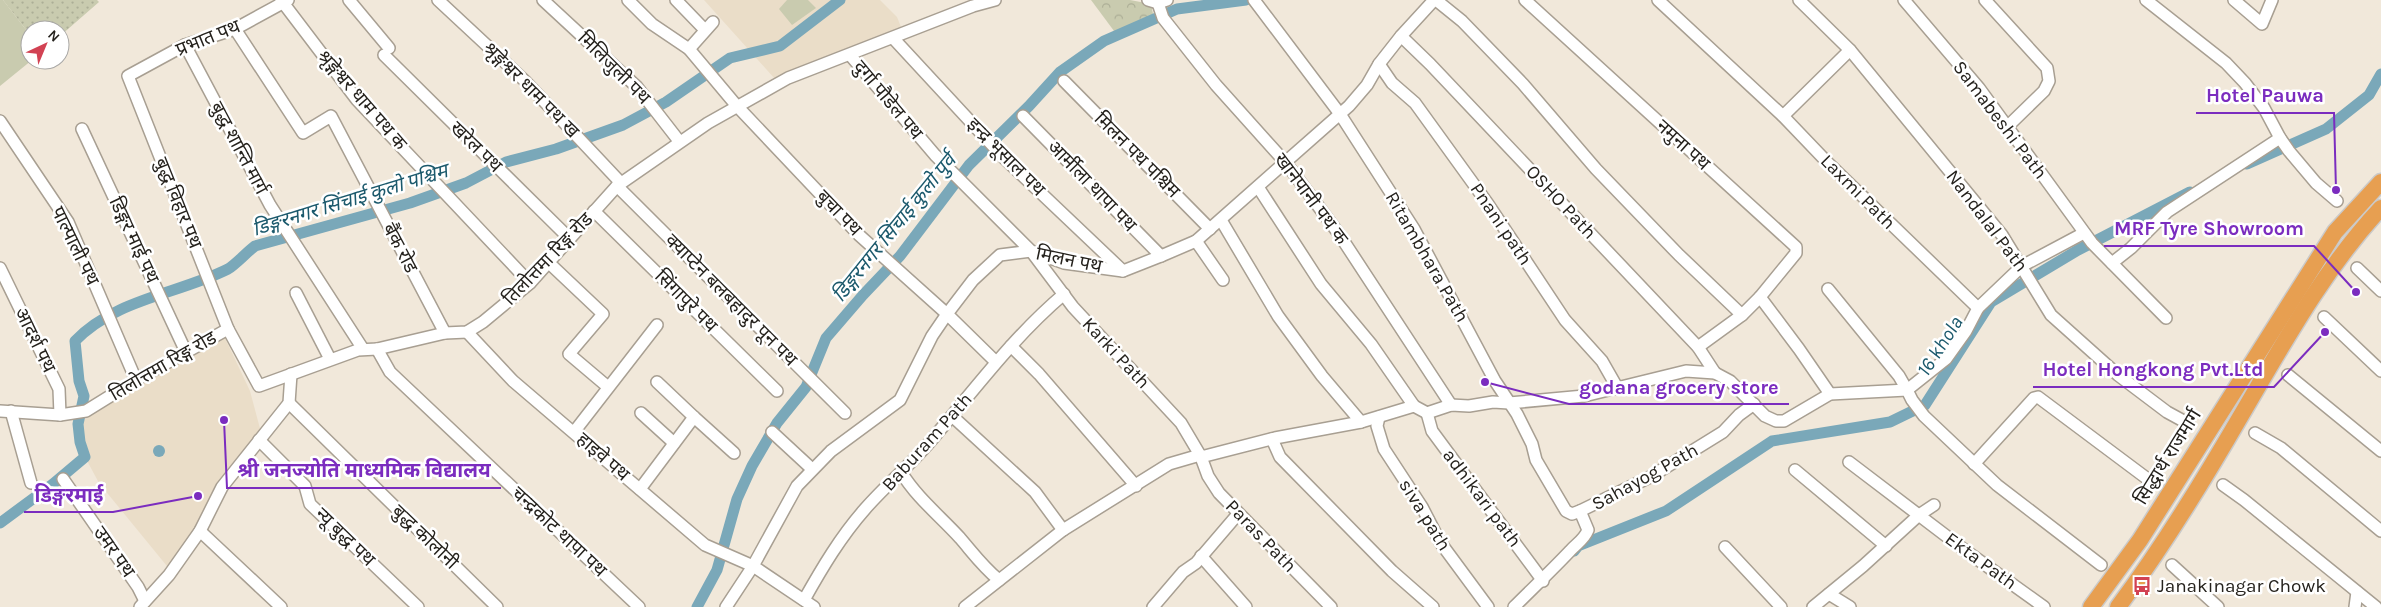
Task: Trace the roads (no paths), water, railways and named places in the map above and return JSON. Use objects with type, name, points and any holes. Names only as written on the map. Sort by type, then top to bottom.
[{"type":"highway","name":"सिद्धार्थ राजमार्ग","points":[[2091,607],[2140,540],[2334,232],[2381,182]]},
{"type":"highway","points":[[2118,607],[2162,544],[2304,310],[2338,259],[2381,208]]},
{"type":"street","name":"खरेल पथ","points":[[349,0],[387,51],[496,167],[569,238]]},
{"type":"street","name":"श्रृङ्गेश्वर धाम पथ ख","points":[[438,0],[525,81],[581,140],[619,185]]},
{"type":"street","name":"मिलिजुली पथ","points":[[543,0],[638,87],[680,141]]},
{"type":"street","name":"बुचा पथ","points":[[628,0],[652,24],[692,52],[736,106],[859,235],[947,314],[996,362]]},
{"type":"street","points":[[676,0],[709,26],[692,52]]},
{"type":"street","name":"तिलोत्तमा रिङ्ग रोड","points":[[5,411],[60,415],[82,412],[228,329],[259,386],[330,359],[363,349],[377,349],[445,333],[466,332],[483,322],[530,283],[594,210],[619,185],[680,141],[736,106],[788,78],[893,38],[970,3],[995,0]]},
{"type":"street","name":"Ritambhara Path","points":[[1254,0],[1340,114],[1414,229],[1532,444],[1536,460],[1566,510],[1572,514],[1580,512]]},
{"type":"street","points":[[1435,0],[1462,21],[1523,84],[1603,177],[1679,255],[1742,315]]},
{"type":"street","name":"मिलन पथ","points":[[726,607],[753,566],[796,486],[831,452],[900,400],[932,336],[947,314],[973,280],[1000,255],[1031,251],[1064,263],[1123,271],[1196,241],[1340,114],[1367,85],[1379,64],[1401,36],[1435,0]]},
{"type":"street","name":"नमुना पथ","points":[[1524,0],[1796,247],[1796,253],[1760,297]]},
{"type":"street","name":"Laxmi Path","points":[[1658,0],[1783,116],[1827,162],[1978,308]]},
{"type":"street","name":"Nandalal Path","points":[[1798,0],[1850,50],[2002,235],[2052,315],[2118,375],[2167,412],[2189,424]]},
{"type":"street","name":"Samabeshi Path","points":[[1904,0],[1979,88],[2092,243],[2166,318]]},
{"type":"street","points":[[1985,0],[2047,68],[2049,81],[2044,91],[2008,127]]},
{"type":"street","points":[[2146,0],[2226,63],[2245,83],[2264,108],[2280,138],[2316,184],[2337,201]]},
{"type":"street","points":[[2234,0],[2262,24],[2272,0]]},
{"type":"street","name":"प्रभात पथ","points":[[128,76],[184,45],[235,29],[284,1]]},
{"type":"street","name":"श्रृङ्गेश्वर धाम पथ क","points":[[284,1],[358,100],[530,283]]},
{"type":"street","name":"खानेपानी पथ क","points":[[1157,1],[1163,18],[1216,85],[1286,163],[1339,234],[1451,405]]},
{"type":"street","name":"बैंक रोड","points":[[235,29],[303,133],[331,116],[445,333]]},
{"type":"street","name":"OSHO Path","points":[[1401,36],[1430,64],[1698,347],[1715,373]]},
{"type":"street","name":"इन्द्र भूसाल पथ","points":[[893,38],[990,143],[1123,271]]},
{"type":"street","name":"बुद्ध शान्ति मार्ग","points":[[184,45],[270,206],[363,349]]},
{"type":"street","points":[[1783,116],[1850,50]]},
{"type":"street","name":"दुर्गा पौडेल पथ","points":[[850,55],[942,162],[1031,251]]},
{"type":"street","name":"Pnani path","points":[[1379,64],[1392,83],[1415,103],[1488,204],[1566,320],[1602,361],[1618,389]]},
{"type":"street","name":"बुद्ध विहार पथ","points":[[128,76],[228,329]]},
{"type":"street","name":"मिलन पथ पश्चिम","points":[[1064,81],[1210,229]]},
{"type":"street","name":"आर्मीला थापा पथ","points":[[1023,116],[1161,256]]},
{"type":"street","name":"पाल्पाली पथ","points":[[0,121],[68,222],[136,380]]},
{"type":"street","name":"डिङ्गर माई पथ","points":[[82,128],[186,352]]},
{"type":"street","points":[[2112,263],[2131,248],[2166,212],[2280,138]]},
{"type":"street","name":"क्याप्टेन बलबहादुर पून पथ","points":[[619,185],[845,413]]},
{"type":"street","points":[[1258,187],[1321,284],[1371,344],[1414,406],[1427,412],[1451,405],[1468,406],[1493,402],[1509,403],[1584,396],[1686,372],[1715,373],[1730,381],[1765,416],[1776,421],[1784,421],[1830,394],[1909,395],[1946,359],[1966,331],[1978,308],[2022,266],[2084,233]]},
{"type":"street","name":"सिंगापुरे पथ","points":[[594,210],[777,391]]},
{"type":"street","points":[[1221,220],[1278,316],[1322,376],[1360,422]]},
{"type":"street","points":[[1196,241],[1222,280]]},
{"type":"street","name":"Karki Path","points":[[1031,251],[1064,294],[1181,423],[1201,456]]},
{"type":"street","points":[[548,262],[603,314],[569,354],[608,387]]},
{"type":"street","name":"आदर्श पथ","points":[[0,268],[59,388],[60,415]]},
{"type":"street","points":[[2357,268],[2381,291]]},
{"type":"street","points":[[1828,290],[1899,376],[1909,395],[1924,416],[1997,486],[2101,565]]},
{"type":"street","points":[[296,293],[330,359]]},
{"type":"street","name":"Baburam Path","points":[[809,604],[849,528],[952,416],[996,362],[1038,316],[1064,294]]},
{"type":"street","points":[[1698,347],[1742,315],[1760,297],[1800,348],[1830,394]]},
{"type":"street","points":[[2324,317],[2381,371]]},
{"type":"street","points":[[574,432],[657,325]]},
{"type":"street","name":"हाइवे पथ","points":[[466,332],[513,381],[705,545],[753,566],[809,604]]},
{"type":"street","points":[[1011,346],[1039,374],[1136,486]]},
{"type":"street","name":"चन्द्रकोट थापा पथ","points":[[377,349],[390,372],[638,607]]},
{"type":"street","points":[[143,604],[169,574],[200,531],[222,487],[289,404],[291,374]]},
{"type":"street","points":[[2288,375],[2381,451]]},
{"type":"street","points":[[657,382],[734,453]]},
{"type":"street","points":[[1974,464],[2034,398],[2038,398],[2153,483]]},
{"type":"street","name":"बुद्ध कोलोनी","points":[[289,404],[497,607]]},
{"type":"street","name":"Sahayog Path","points":[[1514,607],[1543,581],[1576,545],[1584,539],[1588,530],[1580,512],[1650,477],[1723,432],[1739,415],[1754,404]]},
{"type":"street","points":[[965,607],[1063,530],[1169,464],[1272,439],[1360,422],[1414,406]]},
{"type":"street","points":[[5,411],[31,484]]},
{"type":"street","name":"adhikari path","points":[[1427,412],[1432,431],[1543,581]]},
{"type":"street","points":[[641,413],[674,443]]},
{"type":"street","points":[[952,416],[1035,492],[1063,530]]},
{"type":"street","points":[[640,489],[694,417]]},
{"type":"street","name":"siva path","points":[[1379,417],[1376,426],[1384,449],[1422,507],[1440,542],[1488,607]]},
{"type":"street","points":[[772,432],[812,469]]},
{"type":"street","points":[[2255,433],[2281,448],[2381,531]]},
{"type":"street","points":[[1272,439],[1280,457],[1392,572],[1432,607]]},
{"type":"street","name":"न्यू बुद्ध पथ","points":[[259,440],[305,486],[310,504],[418,607]]},
{"type":"street","name":"Paras Path","points":[[1201,456],[1208,476],[1219,493],[1331,607]]},
{"type":"street","name":"Ekta Path","points":[[1849,462],[1966,551],[2044,607]]},
{"type":"street","points":[[1795,470],[1886,546]]},
{"type":"street","points":[[901,472],[911,489],[960,538],[980,564],[999,580]]},
{"type":"street","name":"उमर पथ","points":[[63,479],[138,587],[143,604]]},
{"type":"street","points":[[2223,485],[2376,607]]},
{"type":"street","points":[[1813,607],[1886,546],[1919,515],[1934,505]]},
{"type":"street","points":[[1154,607],[1182,572],[1201,556],[1238,514]]},
{"type":"street","points":[[200,531],[281,607]]},
{"type":"street","points":[[1725,547],[1781,607]]},
{"type":"street","points":[[1201,556],[1246,607]]},
{"type":"street","points":[[2172,565],[2218,607]]},
{"type":"street","points":[[2355,607],[2357,592]]},
{"type":"street","points":[[1829,594],[1850,607]]},
{"type":"water","points":[[157,445],[161,445],[165,451],[161,457],[157,457],[153,453],[153,449]]},
{"type":"waterway","name":"डिङ्गरनगर सिंचाई कुलो पश्चिम","points":[[0,523],[53,484],[85,457],[80,442],[78,424],[84,396],[79,381],[75,341],[91,327],[128,306],[209,278],[228,269],[255,246],[410,203],[466,183],[506,162],[556,149],[623,125],[666,102],[730,58],[780,46],[840,0]]},
{"type":"waterway","name":"डिङ्गरनगर सिंचाई कुलो पुर्व","points":[[697,607],[717,570],[737,499],[752,466],[777,423],[806,387],[826,338],[900,256],[969,165],[1029,106],[1060,72],[1104,41],[1177,9],[1246,0]]},
{"type":"waterway","name":"16 khola","points":[[2247,164],[2326,129],[2369,95],[2381,74]]},
{"type":"waterway","name":"16 khola","points":[[1574,551],[1578,546],[1666,511],[1772,441],[1890,422],[1925,405],[1991,302],[2078,250],[2190,192]]},
{"type":"place","name":"Hotel Pauwa","points":[[2336,190]]},
{"type":"place","name":"MRF Tyre Showroom","points":[[2356,292]]},
{"type":"place","name":"Hotel Hongkong Pvt.Ltd","points":[[2325,332]]},
{"type":"place","name":"godana grocery store","points":[[1485,382]]},
{"type":"place","name":"श्री जनज्योति माध्यमिक विद्यालय","points":[[224,420]]},
{"type":"place","name":"डिङ्गरमाई","points":[[198,496]]},
{"type":"place","name":"Janakinagar Chowk","points":[[2142,586]]}]
